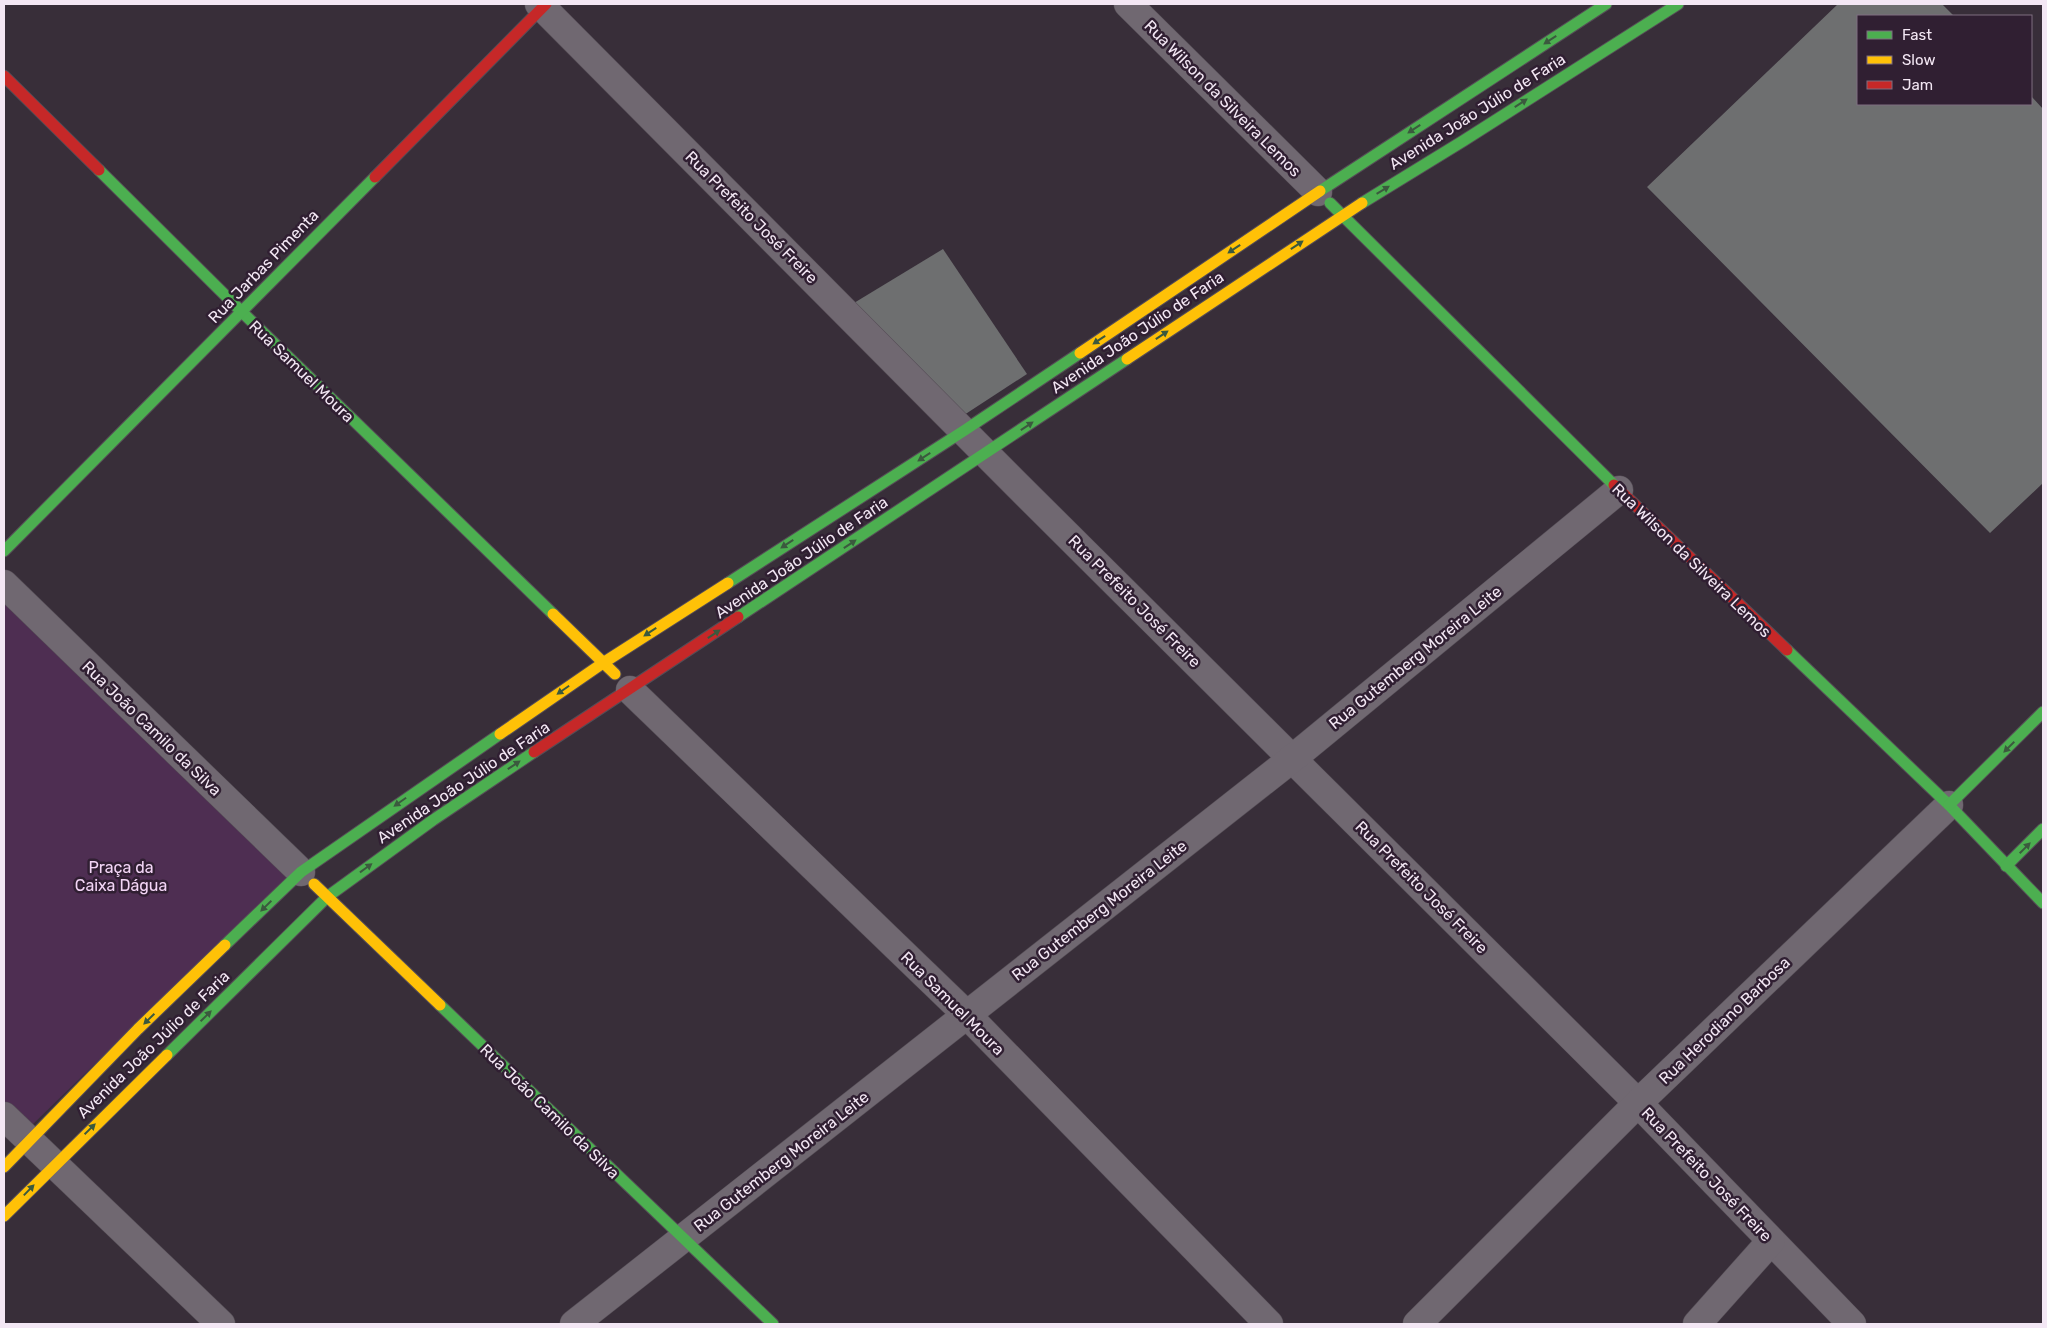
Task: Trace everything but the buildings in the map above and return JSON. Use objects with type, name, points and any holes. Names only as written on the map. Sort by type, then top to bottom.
[{"type":"main road","points":[[1581,4],[1594,17]]},
{"type":"main road","name":"Avenida João Júlio de Faria","points":[[4,1167],[138,1029],[301,872],[418,796],[603,663],[965,430],[1318,192],[1594,17],[1606,4]]},
{"type":"main road","name":"Avenida João Júlio de Faria","points":[[4,1216],[55,1163],[327,897],[431,816],[630,690],[1342,215],[1463,141],[1615,37],[1678,4]]},
{"type":"main road","name":"Rua Jarbas Pimenta","points":[[4,551],[543,5]]},
{"type":"main road","name":"Rua Samuel Moura","points":[[4,76],[242,312],[630,690]]},
{"type":"main road","name":"Rua Wilson da Silveira Lemos","points":[[1318,192],[1619,490],[1949,805],[2006,866],[2043,902]]},
{"type":"main road","points":[[1949,805],[2043,712]]},
{"type":"main road","points":[[2006,866],[2043,829]]},
{"type":"main road","name":"Rua João Camilo da Silva","points":[[301,872],[773,1324]]},
{"type":"street","name":"Rua Wilson da Silveira Lemos","points":[[1128,4],[1318,192]]},
{"type":"street","name":"Rua Prefeito José Freire","points":[[543,5],[987,453],[1638,1104],[1852,1324]]},
{"type":"street","name":"Rua Gutemberg Moreira Leite","points":[[574,1324],[1293,758],[1619,490]]},
{"type":"street","name":"Rua João Camilo da Silva","points":[[4,584],[301,872]]},
{"type":"street","name":"Rua Samuel Moura","points":[[630,690],[966,1015],[1269,1324]]},
{"type":"street","name":"Rua Herodiano Barbosa","points":[[1417,1324],[1638,1104],[1949,805]]},
{"type":"street","points":[[4,1116],[221,1324]]},
{"type":"street","points":[[1697,1324],[1771,1241]]},
{"type":"green space","name":"Praça da Caixa Dágua","points":[[4,600],[288,876],[30,1127],[4,1101]]},
{"type":"traffic: fast","points":[[1320,191],[1606,4]]},
{"type":"traffic: fast","points":[[1362,203],[1678,4]]},
{"type":"traffic: fast","points":[[99,170],[242,312],[553,614]]},
{"type":"traffic: fast","points":[[4,551],[375,177]]},
{"type":"traffic: fast","points":[[1330,203],[1614,485]]},
{"type":"traffic: fast","points":[[728,583],[965,430],[1080,353]]},
{"type":"traffic: fast","points":[[738,617],[1127,359]]},
{"type":"traffic: fast","points":[[1787,650],[1949,805],[2043,903]]},
{"type":"traffic: fast","points":[[1949,805],[2043,712]]},
{"type":"traffic: fast","points":[[225,945],[301,872],[500,734]]},
{"type":"traffic: fast","points":[[167,1055],[327,897],[433,820],[534,752]]},
{"type":"traffic: fast","points":[[2006,866],[2043,829]]},
{"type":"traffic: fast","points":[[440,1005],[773,1324]]},
{"type":"traffic: slow","points":[[1080,353],[1320,191]]},
{"type":"traffic: slow","points":[[1127,359],[1362,203]]},
{"type":"traffic: slow","points":[[500,734],[603,663],[728,583]]},
{"type":"traffic: slow","points":[[553,614],[615,674]]},
{"type":"traffic: slow","points":[[314,884],[440,1005]]},
{"type":"traffic: slow","points":[[4,1167],[138,1029],[225,945]]},
{"type":"traffic: slow","points":[[4,1216],[167,1055]]},
{"type":"traffic: jam","points":[[375,177],[546,4]]},
{"type":"traffic: jam","points":[[4,76],[99,170]]},
{"type":"traffic: jam","points":[[1614,485],[1787,650]]},
{"type":"traffic: jam","points":[[534,752],[738,617]]}]
